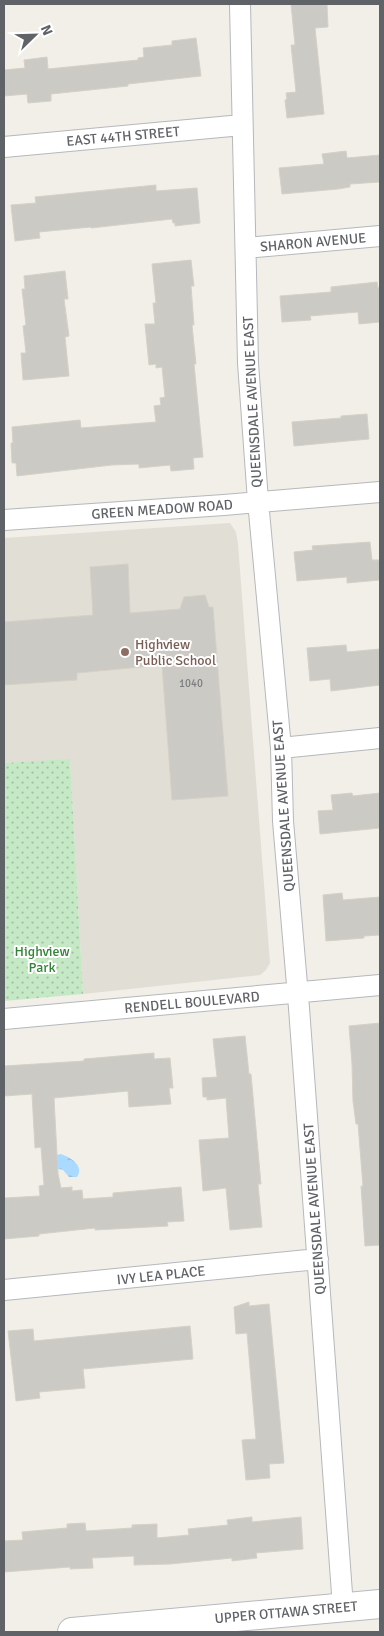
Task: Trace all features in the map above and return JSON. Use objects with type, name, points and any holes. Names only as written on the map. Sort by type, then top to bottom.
[{"type":"main road","name":"UPPER OTTAWA STREET","points":[[72,1632],[380,1604]]},
{"type":"street","name":"QUEENSDALE AVENUE EAST","points":[[240,4],[248,363],[258,501],[281,748],[283,821],[298,993],[343,1607]]},
{"type":"street","name":"EAST 44TH STREET","points":[[4,147],[242,125]]},
{"type":"street","name":"SHARON AVENUE","points":[[246,248],[380,236]]},
{"type":"street","name":"GREEN MEADOW ROAD","points":[[4,520],[380,492]]},
{"type":"street","points":[[281,748],[380,738]]},
{"type":"street","name":"RENDELL BOULEVARD","points":[[4,1019],[380,985]]},
{"type":"street","name":"IVY LEA PLACE","points":[[4,1290],[318,1259]]},
{"type":"shaded area","name":"Highview Public School","points":[[230,523],[236,532],[238,544],[270,963],[260,975],[83,994],[70,760],[4,763],[4,538]]},
{"type":"green space","name":"Highview Park","points":[[70,759],[83,994],[4,1001],[4,763]]},
{"type":"water","points":[[61,1154],[68,1157],[78,1166],[79,1173],[77,1177],[69,1177],[63,1170],[55,1168],[57,1155]]},
{"type":"building","points":[[291,4],[327,4],[328,27],[315,28],[324,114],[287,118],[286,93],[296,92],[291,45],[295,45]]},
{"type":"building","points":[[196,38],[201,76],[51,94],[51,101],[28,103],[27,94],[4,96],[4,70],[25,68],[24,60],[47,57],[48,69],[138,60],[138,58],[144,57],[143,48],[172,45],[172,41]]},
{"type":"building","points":[[346,151],[347,158],[380,155],[380,182],[350,184],[350,187],[338,189],[282,194],[279,168],[324,164],[322,154]]},
{"type":"building","points":[[156,185],[156,191],[197,188],[200,223],[175,226],[172,219],[39,232],[40,238],[15,241],[11,205],[36,203],[35,197]]},
{"type":"building","points":[[191,260],[194,286],[191,286],[196,364],[194,364],[203,457],[193,458],[194,469],[171,471],[170,465],[139,468],[139,464],[112,465],[17,476],[16,463],[12,463],[12,427],[80,420],[81,428],[156,422],[154,406],[161,405],[160,398],[165,397],[162,367],[156,368],[156,364],[149,365],[145,324],[155,324],[153,303],[156,303],[152,264]]},
{"type":"building","points":[[65,271],[68,299],[64,299],[69,336],[65,337],[69,376],[23,380],[21,353],[26,353],[23,326],[26,325],[22,289],[25,289],[24,276]]},
{"type":"building","points":[[377,282],[378,288],[380,287],[380,322],[359,324],[358,312],[310,316],[311,320],[282,322],[280,296],[331,292],[331,287]]},
{"type":"building","points":[[367,414],[369,439],[294,446],[292,422]]},
{"type":"building","points":[[370,542],[372,560],[380,560],[380,580],[347,583],[347,577],[297,581],[294,552],[313,550],[312,546]]},
{"type":"building","points":[[128,564],[130,613],[180,609],[184,597],[205,595],[209,607],[213,607],[228,796],[172,800],[162,665],[77,673],[77,680],[4,685],[4,622],[93,615],[90,567]]},
{"type":"building","points":[[346,645],[347,652],[380,649],[380,685],[331,691],[330,679],[310,681],[307,648]]},
{"type":"building","points":[[352,793],[353,796],[380,793],[380,828],[320,834],[318,811],[333,810],[331,795]]},
{"type":"building","points":[[342,893],[343,900],[380,897],[380,935],[326,941],[323,895]]},
{"type":"building","points":[[380,1023],[380,1245],[365,1246],[361,1186],[363,1186],[358,1124],[356,1124],[353,1101],[349,1026]]},
{"type":"building","points":[[245,1036],[249,1074],[251,1074],[261,1184],[258,1184],[262,1227],[230,1230],[226,1188],[203,1191],[199,1140],[229,1138],[226,1098],[207,1100],[207,1097],[203,1097],[202,1078],[217,1077],[213,1039]]},
{"type":"building","points":[[154,1053],[154,1059],[170,1058],[173,1088],[169,1088],[171,1104],[129,1107],[128,1091],[54,1098],[58,1174],[61,1188],[72,1187],[72,1191],[82,1190],[83,1199],[113,1197],[113,1193],[181,1187],[184,1221],[167,1222],[168,1226],[95,1230],[95,1228],[4,1239],[4,1198],[40,1196],[39,1186],[44,1185],[41,1147],[35,1148],[32,1094],[4,1096],[4,1066],[84,1061],[84,1059]]},
{"type":"building","points":[[249,1302],[249,1306],[269,1304],[284,1463],[269,1464],[270,1478],[246,1480],[242,1440],[256,1439],[247,1333],[236,1334],[234,1307]]},
{"type":"building","points":[[190,1326],[193,1359],[83,1369],[85,1388],[39,1392],[40,1398],[16,1401],[8,1331],[33,1329],[34,1341]]},
{"type":"building","points":[[252,1517],[252,1522],[301,1517],[303,1549],[256,1553],[257,1558],[232,1561],[232,1558],[170,1564],[134,1565],[134,1556],[92,1558],[93,1568],[70,1569],[70,1567],[4,1572],[4,1541],[23,1540],[22,1532],[67,1528],[67,1524],[85,1523],[86,1531],[132,1528],[132,1525],[157,1524],[157,1538],[189,1535],[188,1529],[228,1525],[227,1520]]},
{"type":"place","name":"Highview Public School","points":[[125,652]]}]
